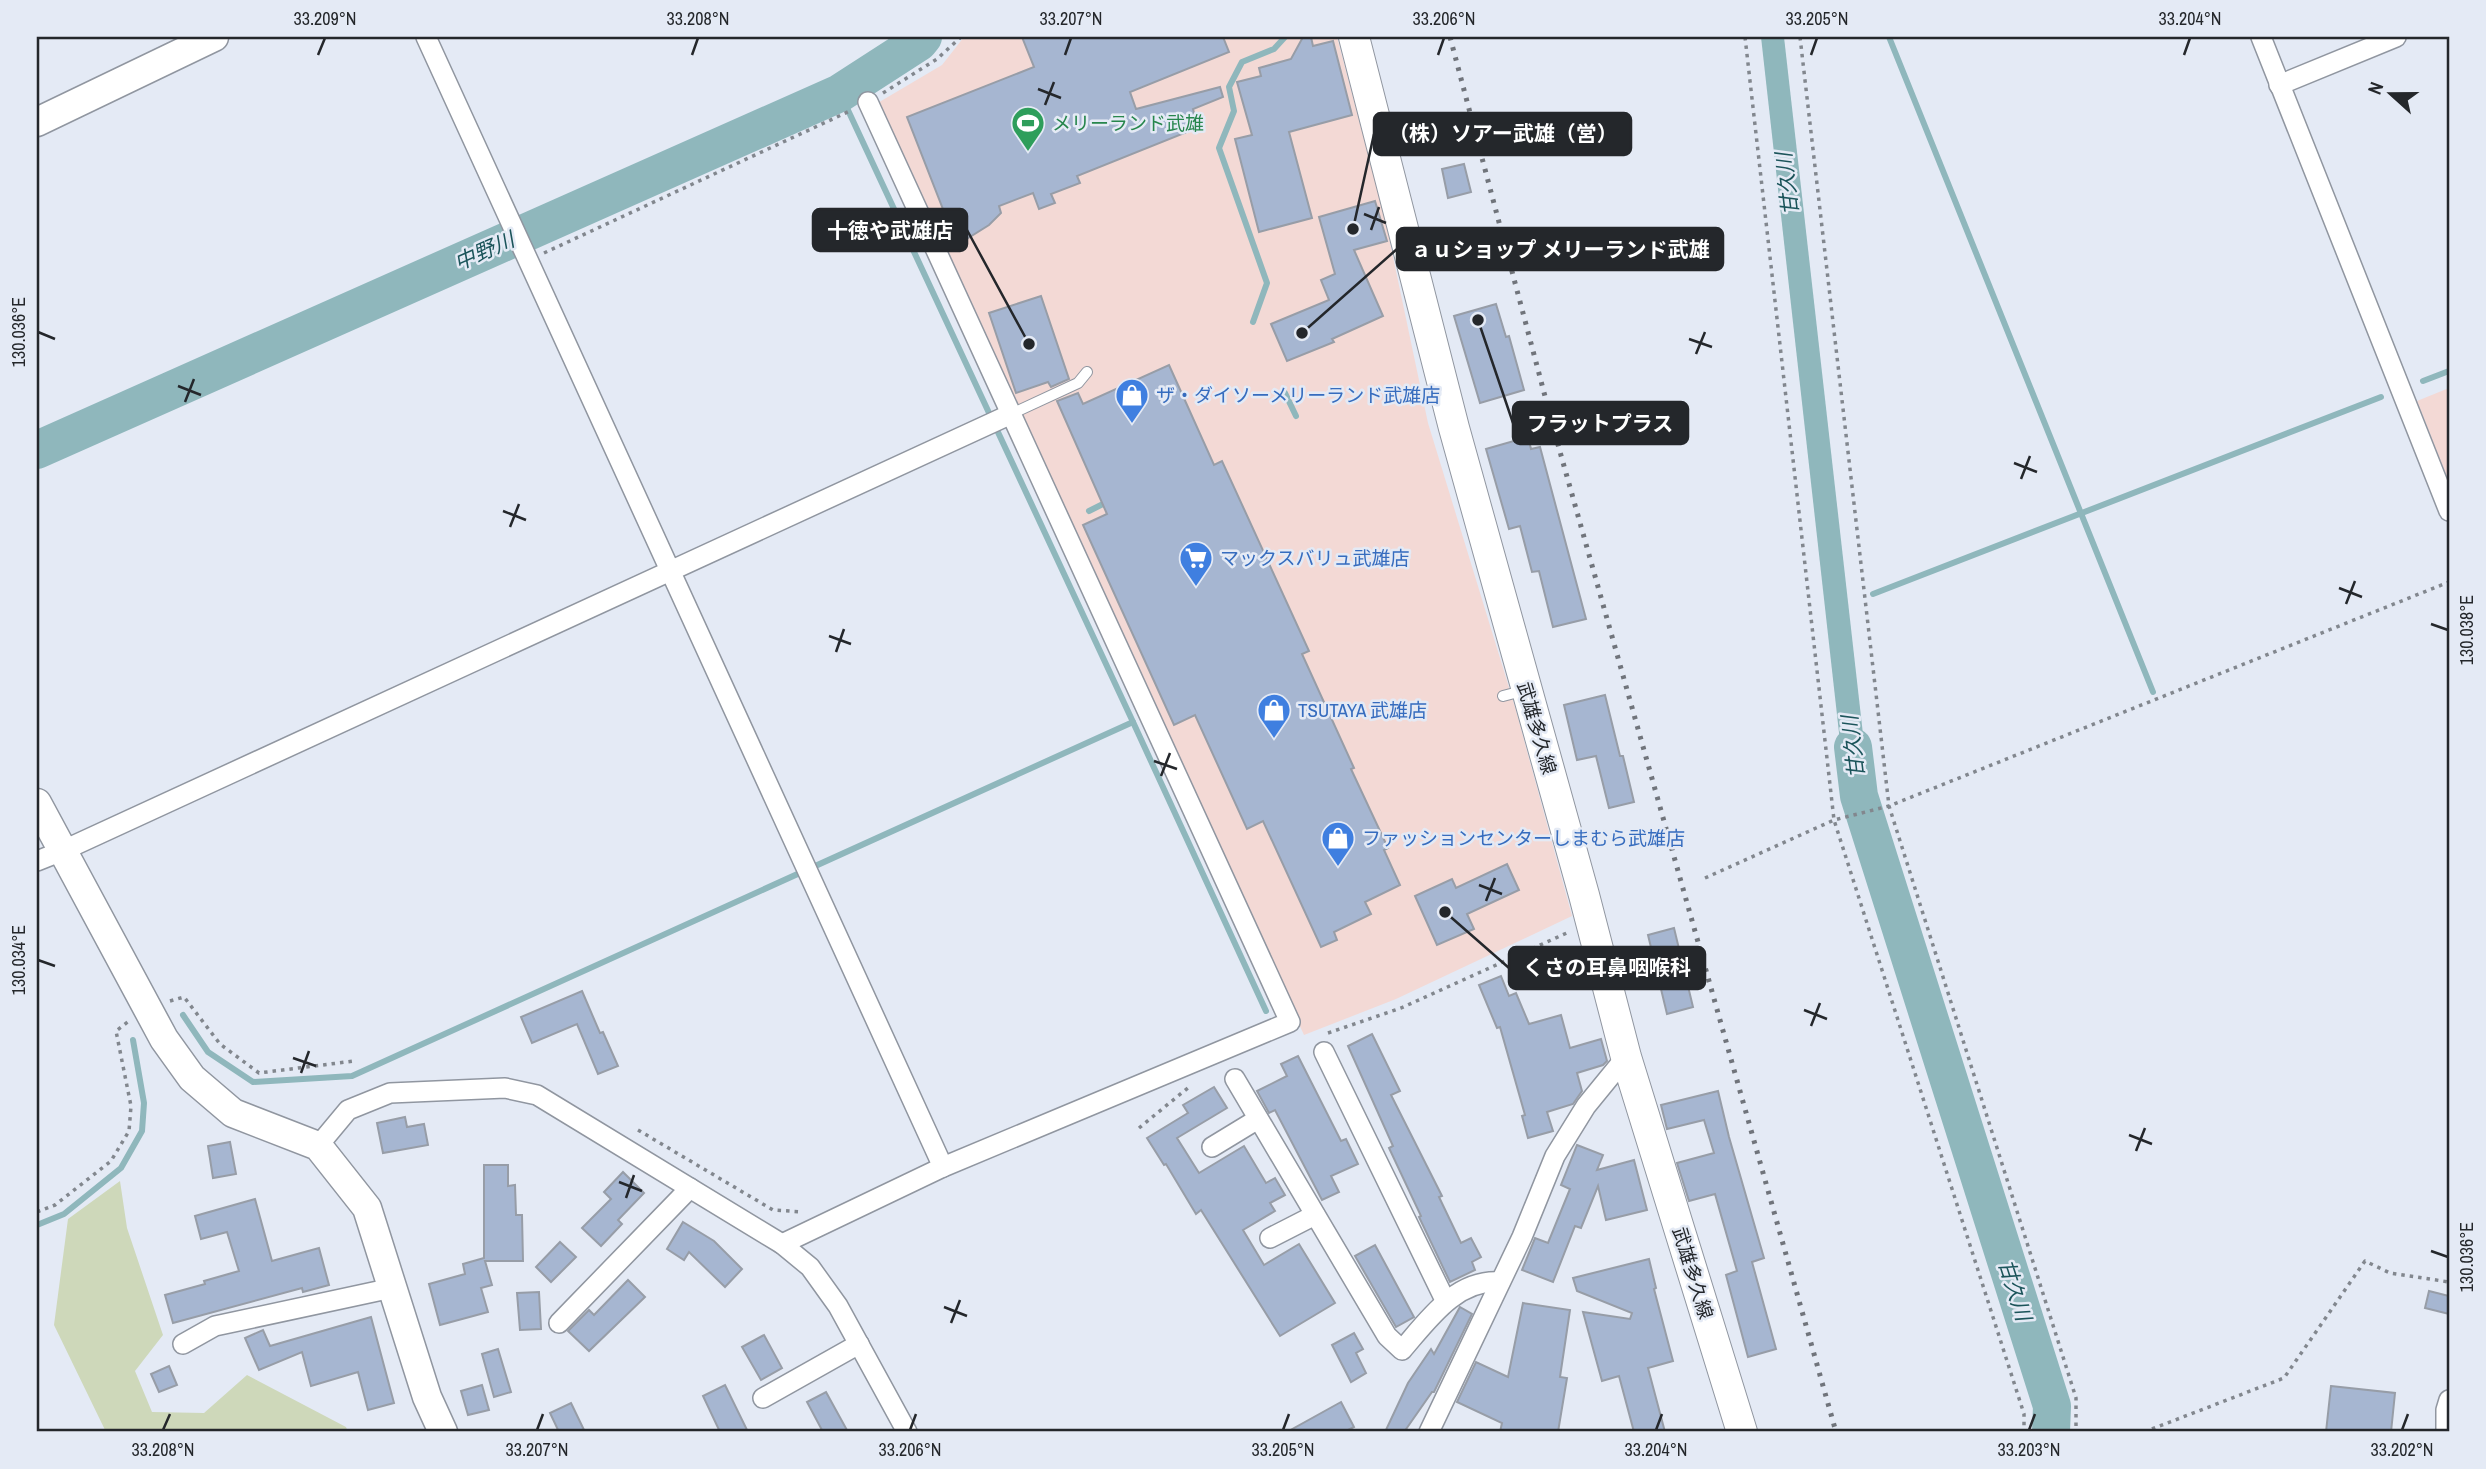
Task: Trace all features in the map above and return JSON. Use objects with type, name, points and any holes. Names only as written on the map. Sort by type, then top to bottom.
[{"type":"main road","name":"武雄多久線","points":[[1354,37],[1454,428],[1514,693],[1591,922],[1626,1057],[1740,1426]]},
{"type":"street","points":[[37,122],[214,37]]},
{"type":"street","points":[[426,37],[943,1167]]},
{"type":"street","points":[[2261,37],[2449,511]]},
{"type":"street","points":[[2279,85],[2396,37]]},
{"type":"street","points":[[782,1244],[943,1167],[1290,1023],[1009,415],[868,102]]},
{"type":"street","points":[[50,856],[1009,415]]},
{"type":"street","points":[[37,803],[50,856],[164,1039],[192,1078],[233,1113],[318,1146],[367,1208],[427,1397],[443,1432]]},
{"type":"street","points":[[1325,1043],[1445,1300]]},
{"type":"street","points":[[1429,1432],[1522,1237],[1555,1156],[1586,1106],[1626,1057]]},
{"type":"street","points":[[1235,1079],[1387,1336],[1402,1350],[1445,1300],[1487,1281],[1500,1282]]},
{"type":"street","points":[[318,1146],[348,1110],[390,1093],[505,1088],[537,1095],[782,1244],[810,1267],[838,1306],[907,1432]]},
{"type":"street","points":[[1212,1147],[1258,1119]]},
{"type":"street","points":[[559,1323],[690,1188]]},
{"type":"street","points":[[1270,1238],[1315,1215]]},
{"type":"street","points":[[183,1344],[215,1326],[392,1288]]},
{"type":"street","points":[[763,1398],[859,1344]]},
{"type":"street","points":[[2446,1432],[2449,1400]]},
{"type":"lane","points":[[1009,415],[1078,383],[1087,372]]},
{"type":"path","points":[[868,102],[937,60],[961,37]]},
{"type":"path","points":[[1745,37],[1834,820],[2024,1414],[2024,1432]]},
{"type":"path","points":[[1800,37],[1889,806],[2076,1398],[2076,1432]]},
{"type":"path","points":[[528,260],[839,116]]},
{"type":"path","points":[[1705,878],[1834,820],[1889,806],[2449,582]]},
{"type":"path","points":[[1325,1043],[1591,922]]},
{"type":"path","points":[[1139,1128],[1193,1084]]},
{"type":"path","points":[[638,1130],[773,1210],[808,1212]]},
{"type":"path","points":[[2144,1432],[2284,1378],[2365,1261],[2390,1273],[2449,1282]]},
{"type":"shaded area","points":[[964,37],[1337,37],[1384,214],[1428,423],[1515,707],[1572,916],[1396,999],[1304,1035],[876,104],[942,65]]},
{"type":"shaded area","points":[[2449,388],[2449,482],[2417,401]]},
{"type":"shaded area","points":[[120,1181],[127,1228],[163,1335],[135,1371],[152,1412],[204,1413],[247,1375],[346,1427],[348,1432],[106,1432],[54,1325],[68,1219]]},
{"type":"water","points":[[1761,37],[1784,37],[1870,796],[1847,804]]},
{"type":"building","name":"メリーランド武雄","points":[[1022,37],[1223,37],[1229,52],[1130,92],[1136,109],[1220,87],[1223,97],[1193,109],[1195,117],[1188,119],[1192,130],[1077,176],[1080,183],[1051,194],[1055,203],[1039,209],[1033,193],[999,206],[1001,213],[989,225],[957,245],[907,117],[1034,67]]},
{"type":"building","points":[[1303,37],[1311,37],[1313,46],[1333,41],[1352,115],[1289,132],[1312,218],[1259,232],[1235,139],[1252,135],[1237,82],[1261,76],[1259,68],[1291,59]]},
{"type":"building","points":[[1464,164],[1471,192],[1448,198],[1442,169]]},
{"type":"building","points":[[1375,201],[1387,241],[1354,250],[1383,316],[1332,339],[1334,342],[1287,361],[1271,324],[1329,300],[1321,280],[1335,274],[1319,217]]},
{"type":"building","points":[[1041,296],[1069,379],[1051,387],[1048,382],[1016,393],[989,313]]},
{"type":"building","points":[[1496,304],[1506,337],[1509,336],[1524,390],[1480,403],[1454,316]]},
{"type":"building","points":[[1169,365],[1214,465],[1222,461],[1309,651],[1302,654],[1388,848],[1384,850],[1400,885],[1365,902],[1371,914],[1334,932],[1337,940],[1321,947],[1263,821],[1247,829],[1195,715],[1174,725],[1083,525],[1107,514],[1057,401],[1078,393],[1083,404]]},
{"type":"building","points":[[1528,437],[1531,449],[1540,447],[1586,619],[1553,627],[1539,571],[1532,572],[1520,526],[1509,529],[1486,449]]},
{"type":"building","points":[[1605,695],[1634,802],[1609,808],[1596,756],[1577,760],[1564,705]]},
{"type":"building","points":[[1507,864],[1519,890],[1467,914],[1474,929],[1437,945],[1415,896],[1452,879],[1456,888]]},
{"type":"building","points":[[1674,928],[1693,1007],[1667,1014],[1648,935]]},
{"type":"building","points":[[1501,976],[1509,996],[1516,993],[1529,1024],[1561,1015],[1570,1048],[1601,1039],[1607,1061],[1603,1065],[1577,1073],[1582,1091],[1573,1104],[1547,1112],[1553,1131],[1528,1138],[1522,1116],[1525,1115],[1500,1027],[1497,1028],[1479,985]]},
{"type":"building","points":[[582,991],[618,1066],[598,1074],[577,1024],[532,1043],[521,1017]]},
{"type":"building","points":[[1372,1034],[1400,1091],[1391,1095],[1442,1196],[1439,1197],[1461,1243],[1471,1238],[1481,1257],[1472,1262],[1475,1270],[1450,1282],[1389,1148],[1393,1146],[1348,1046]]},
{"type":"building","points":[[1298,1056],[1341,1141],[1346,1139],[1358,1164],[1331,1176],[1339,1192],[1322,1200],[1275,1110],[1269,1113],[1257,1091],[1287,1076],[1281,1064]]},
{"type":"building","points":[[1214,1087],[1227,1108],[1177,1138],[1199,1173],[1244,1146],[1266,1183],[1275,1178],[1285,1195],[1270,1203],[1275,1211],[1243,1230],[1264,1265],[1299,1244],[1335,1303],[1280,1336],[1201,1210],[1196,1214],[1147,1138],[1188,1113],[1183,1105]]},
{"type":"building","points":[[1718,1091],[1764,1258],[1752,1262],[1776,1349],[1748,1357],[1726,1275],[1737,1271],[1715,1194],[1689,1201],[1677,1163],[1714,1153],[1704,1120],[1667,1129],[1661,1105]]},
{"type":"building","points":[[405,1117],[407,1127],[424,1124],[428,1145],[383,1153],[377,1123]]},
{"type":"building","points":[[230,1142],[236,1174],[213,1178],[208,1146]]},
{"type":"building","points":[[1577,1145],[1603,1155],[1597,1170],[1634,1160],[1647,1210],[1606,1220],[1598,1186],[1581,1228],[1575,1226],[1553,1282],[1522,1270],[1535,1238],[1548,1243],[1570,1189],[1561,1185]]},
{"type":"building","points":[[484,1165],[508,1165],[508,1186],[515,1185],[516,1215],[522,1215],[523,1261],[485,1261],[492,1285],[481,1288],[488,1312],[440,1325],[429,1284],[465,1274],[463,1264],[484,1258]]},
{"type":"building","points":[[623,1172],[644,1193],[618,1220],[622,1224],[601,1246],[582,1228],[611,1199],[604,1192]]},
{"type":"building","points":[[255,1199],[272,1261],[319,1248],[329,1285],[303,1292],[302,1288],[173,1323],[165,1295],[239,1271],[227,1232],[201,1239],[195,1216]]},
{"type":"building","points":[[683,1222],[714,1241],[742,1269],[725,1287],[689,1252],[684,1260],[667,1249]]},
{"type":"building","points":[[560,1242],[576,1257],[551,1282],[536,1267]]},
{"type":"building","points":[[1375,1245],[1414,1317],[1396,1327],[1355,1256]]},
{"type":"building","points":[[1649,1259],[1673,1361],[1648,1368],[1665,1432],[1634,1432],[1619,1376],[1602,1381],[1583,1312],[1630,1319],[1632,1313],[1577,1291],[1573,1278]]},
{"type":"building","points":[[628,1280],[645,1297],[589,1351],[568,1331],[589,1310],[594,1315]]},
{"type":"building","points":[[2429,1291],[2449,1296],[2449,1314],[2425,1308]]},
{"type":"building","points":[[539,1292],[541,1329],[520,1330],[517,1293]]},
{"type":"building","points":[[1523,1303],[1570,1310],[1560,1377],[1567,1378],[1558,1432],[1500,1432],[1502,1423],[1457,1402],[1476,1362],[1508,1377]]},
{"type":"building","points":[[1460,1307],[1472,1314],[1434,1392],[1404,1432],[1385,1432],[1408,1383],[1431,1349],[1434,1354]]},
{"type":"building","points":[[371,1317],[394,1403],[368,1410],[358,1372],[311,1386],[302,1352],[259,1370],[245,1338],[263,1330],[270,1346]]},
{"type":"building","points":[[1354,1333],[1363,1349],[1356,1353],[1366,1373],[1351,1382],[1332,1345]]},
{"type":"building","points":[[764,1335],[782,1368],[761,1380],[742,1347]]},
{"type":"building","points":[[498,1349],[511,1392],[494,1397],[482,1354]]},
{"type":"building","points":[[169,1366],[177,1385],[159,1392],[151,1374]]},
{"type":"building","points":[[482,1385],[489,1410],[468,1415],[461,1391]]},
{"type":"building","points":[[725,1385],[748,1432],[720,1432],[703,1396]]},
{"type":"building","points":[[2331,1386],[2395,1393],[2391,1432],[2326,1432]]},
{"type":"building","points":[[826,1392],[848,1432],[823,1432],[807,1402]]},
{"type":"building","points":[[1341,1402],[1354,1427],[1344,1432],[1287,1432]]},
{"type":"building","points":[[571,1403],[585,1432],[559,1432],[550,1413]]},
{"type":"waterway","name":"中野川","points":[[37,450],[840,93],[923,37]]},
{"type":"waterway","points":[[1253,322],[1267,283],[1219,148],[1234,111],[1229,87],[1242,62],[1274,49],[1285,37]]},
{"type":"waterway","points":[[1889,37],[2153,692]]},
{"type":"waterway","points":[[183,1015],[208,1052],[253,1082],[352,1076],[1133,722],[840,93]]},
{"type":"waterway","points":[[2423,381],[2449,371]]},
{"type":"waterway","points":[[1285,393],[1296,416]]},
{"type":"waterway","points":[[1873,594],[2381,397]]},
{"type":"waterway","points":[[1089,511],[1109,501]]},
{"type":"waterway","points":[[1133,722],[1266,1011]]},
{"type":"waterway","name":"甘久川","points":[[1853,747],[1859,796],[2052,1406],[2051,1432]]},
{"type":"waterway","points":[[37,1225],[64,1214],[121,1168],[142,1131],[144,1103],[133,1040]]},
{"type":"railway","points":[[1450,37],[1555,434],[1836,1432]]},
{"type":"place","name":"メリーランド武雄","points":[[1028,153]]},
{"type":"place","name":"（株）ソアー武雄（営）","points":[[1353,229]]},
{"type":"place","name":"フラットプラス","points":[[1478,320]]},
{"type":"place","name":"ａｕショップ メリーランド武雄","points":[[1302,333]]},
{"type":"place","name":"十徳や武雄店","points":[[1029,344]]},
{"type":"place","name":"ザ・ダイソーメリーランド武雄店","points":[[1132,425]]},
{"type":"place","name":"マックスバリュ武雄店","points":[[1196,588]]},
{"type":"place","name":"TSUTAYA 武雄店","points":[[1274,740]]},
{"type":"place","name":"ファッションセンターしまむら武雄店","points":[[1338,868]]},
{"type":"place","name":"くさの耳鼻咽喉科","points":[[1445,912]]}]
